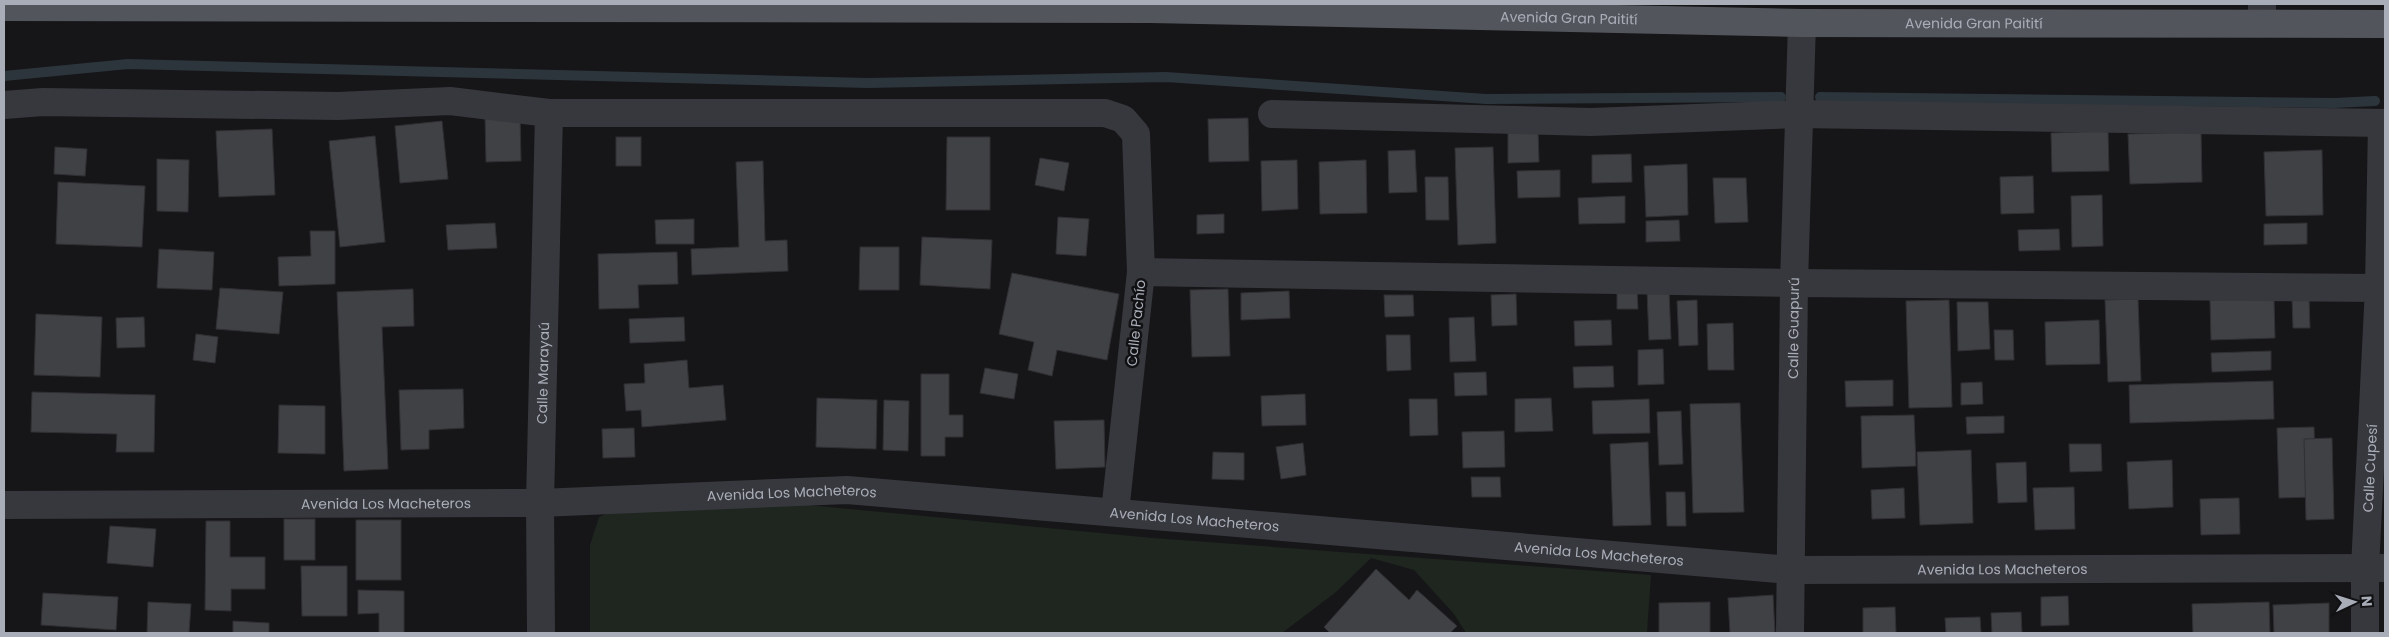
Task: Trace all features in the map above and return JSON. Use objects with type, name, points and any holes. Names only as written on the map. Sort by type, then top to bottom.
[{"type":"main road","name":"Avenida Gran Paitití","points":[[4,7],[1151,8],[1802,24],[2262,13],[2385,24]]},
{"type":"street","name":"Calle Guapurú","points":[[1790,633],[1794,283],[1802,24]]},
{"type":"street","points":[[4,104],[43,102],[338,106],[450,101],[549,113]]},
{"type":"street","name":"Calle Pachío","points":[[549,113],[1105,113],[1123,119],[1136,134],[1141,272],[1115,512]]},
{"type":"street","name":"Calle Marayaú","points":[[541,633],[540,503],[549,113]]},
{"type":"street","points":[[1272,114],[1591,122],[1798,114],[2384,123]]},
{"type":"street","name":"Calle Cupesí","points":[[2365,633],[2375,568],[2379,288],[2384,123]]},
{"type":"street","points":[[1141,272],[1794,283],[2379,288]]},
{"type":"street","name":"Avenida Los Macheteros","points":[[4,506],[540,503],[847,490],[1790,570],[2375,568]]},
{"type":"shaded area","points":[[626,505],[808,505],[1153,538],[1651,575],[1647,633],[1466,633],[1454,614],[1414,570],[1371,558],[1336,592],[1282,633],[590,633],[590,545],[599,517]]},
{"type":"building","points":[[520,115],[521,161],[486,162],[485,116]]},
{"type":"building","points":[[1248,118],[1249,161],[1209,162],[1208,119]]},
{"type":"building","points":[[442,121],[448,179],[400,183],[395,126]]},
{"type":"building","points":[[272,129],[275,195],[219,197],[216,131]]},
{"type":"building","points":[[1508,130],[1538,130],[1539,162],[1508,163]]},
{"type":"building","points":[[2108,131],[2109,171],[2052,172],[2051,133]]},
{"type":"building","points":[[2201,132],[2202,182],[2130,184],[2128,134]]},
{"type":"building","points":[[375,136],[385,242],[340,247],[329,141]]},
{"type":"building","points":[[616,137],[641,137],[641,166],[616,166]]},
{"type":"building","points":[[947,137],[990,137],[990,210],[946,210]]},
{"type":"building","points":[[55,147],[87,149],[85,176],[54,174]]},
{"type":"building","points":[[1493,147],[1496,243],[1458,245],[1455,148]]},
{"type":"building","points":[[1415,150],[1417,192],[1389,193],[1388,151]]},
{"type":"building","points":[[2322,150],[2323,215],[2266,216],[2264,152]]},
{"type":"building","points":[[1631,154],[1632,182],[1592,183],[1592,155]]},
{"type":"building","points":[[1040,158],[1069,163],[1064,191],[1035,185]]},
{"type":"building","points":[[157,159],[189,160],[188,212],[157,211]]},
{"type":"building","points":[[1297,160],[1298,209],[1262,211],[1261,161]]},
{"type":"building","points":[[1366,160],[1367,213],[1320,214],[1319,162]]},
{"type":"building","points":[[763,161],[765,241],[787,240],[788,271],[692,275],[691,249],[739,247],[736,162]]},
{"type":"building","points":[[1687,164],[1688,215],[1646,217],[1644,166]]},
{"type":"building","points":[[1560,170],[1560,197],[1518,198],[1517,171]]},
{"type":"building","points":[[2033,176],[2034,213],[2001,214],[2000,177]]},
{"type":"building","points":[[1425,177],[1448,177],[1449,220],[1426,220]]},
{"type":"building","points":[[1713,178],[1746,178],[1748,222],[1715,223]]},
{"type":"building","points":[[58,182],[145,186],[142,247],[56,244]]},
{"type":"building","points":[[2102,195],[2103,246],[2072,247],[2071,196]]},
{"type":"building","points":[[1625,196],[1625,223],[1579,224],[1578,198]]},
{"type":"building","points":[[1224,214],[1224,233],[1197,234],[1197,215]]},
{"type":"building","points":[[1058,217],[1089,219],[1086,256],[1056,254]]},
{"type":"building","points":[[694,219],[694,244],[656,244],[655,220]]},
{"type":"building","points":[[1679,220],[1680,241],[1646,242],[1646,221]]},
{"type":"building","points":[[495,223],[497,248],[448,250],[446,225]]},
{"type":"building","points":[[2307,223],[2307,244],[2264,245],[2264,224]]},
{"type":"building","points":[[2059,229],[2060,250],[2019,251],[2018,230]]},
{"type":"building","points":[[310,231],[335,231],[335,284],[279,286],[278,257],[311,256]]},
{"type":"building","points":[[922,237],[992,240],[990,289],[920,285]]},
{"type":"building","points":[[860,247],[899,247],[899,290],[859,290]]},
{"type":"building","points":[[159,249],[214,252],[212,290],[157,288]]},
{"type":"building","points":[[677,252],[678,284],[638,285],[639,308],[599,309],[598,254]]},
{"type":"building","points":[[1012,273],[1119,294],[1107,360],[1057,350],[1052,376],[1028,370],[1034,342],[999,334]]},
{"type":"building","points":[[220,288],[283,292],[279,334],[216,329]]},
{"type":"building","points":[[413,289],[414,326],[382,327],[388,469],[344,471],[337,292]]},
{"type":"building","points":[[1228,289],[1230,356],[1192,357],[1190,290]]},
{"type":"building","points":[[1637,289],[1638,309],[1617,309],[1617,290]]},
{"type":"building","points":[[1669,290],[1671,339],[1649,340],[1647,291]]},
{"type":"building","points":[[1289,291],[1290,318],[1241,320],[1241,293]]},
{"type":"building","points":[[1516,294],[1517,325],[1492,326],[1491,295]]},
{"type":"building","points":[[1384,295],[1413,295],[1414,316],[1385,317]]},
{"type":"building","points":[[2309,297],[2310,328],[2293,328],[2292,298]]},
{"type":"building","points":[[2138,299],[2141,381],[2108,382],[2105,300]]},
{"type":"building","points":[[2274,299],[2275,338],[2211,340],[2210,300]]},
{"type":"building","points":[[1697,300],[1698,345],[1679,346],[1677,301]]},
{"type":"building","points":[[1949,300],[1952,407],[1909,408],[1906,301]]},
{"type":"building","points":[[1957,302],[1988,302],[1990,349],[1958,351]]},
{"type":"building","points":[[36,314],[102,317],[100,377],[34,375]]},
{"type":"building","points":[[144,317],[145,347],[117,348],[116,318]]},
{"type":"building","points":[[684,317],[685,341],[630,343],[629,319]]},
{"type":"building","points":[[1474,317],[1476,361],[1450,362],[1449,318]]},
{"type":"building","points":[[1611,320],[1612,345],[1575,346],[1574,321]]},
{"type":"building","points":[[2099,320],[2100,364],[2046,365],[2045,322]]},
{"type":"building","points":[[1733,323],[1734,370],[1708,370],[1707,324]]},
{"type":"building","points":[[1994,330],[2013,330],[2014,360],[1995,360]]},
{"type":"building","points":[[196,334],[218,337],[215,363],[193,360]]},
{"type":"building","points":[[1386,335],[1410,335],[1411,370],[1387,371]]},
{"type":"building","points":[[1663,349],[1664,384],[1638,385],[1638,350]]},
{"type":"building","points":[[2271,351],[2271,370],[2212,372],[2211,353]]},
{"type":"building","points":[[687,360],[689,388],[723,385],[726,420],[642,427],[641,410],[626,411],[624,384],[645,383],[644,364]]},
{"type":"building","points":[[1613,366],[1614,387],[1574,388],[1573,367]]},
{"type":"building","points":[[985,368],[1018,374],[1014,399],[980,393]]},
{"type":"building","points":[[1486,372],[1487,395],[1455,396],[1454,373]]},
{"type":"building","points":[[921,374],[949,374],[949,415],[963,415],[963,437],[945,437],[945,456],[921,456]]},
{"type":"building","points":[[1893,380],[1893,406],[1846,407],[1845,381]]},
{"type":"building","points":[[2273,381],[2274,419],[2130,423],[2129,385]]},
{"type":"building","points":[[1982,382],[1983,404],[1961,405],[1961,383]]},
{"type":"building","points":[[463,389],[464,428],[429,430],[429,449],[401,450],[399,390]]},
{"type":"building","points":[[32,392],[155,395],[154,452],[116,452],[117,434],[31,432]]},
{"type":"building","points":[[1305,394],[1306,425],[1262,426],[1261,396]]},
{"type":"building","points":[[817,398],[877,400],[876,449],[816,447]]},
{"type":"building","points":[[1551,398],[1553,431],[1515,432],[1515,399]]},
{"type":"building","points":[[1409,399],[1437,399],[1438,435],[1410,436]]},
{"type":"building","points":[[1649,399],[1650,433],[1593,434],[1592,401]]},
{"type":"building","points":[[884,400],[909,401],[908,451],[883,450]]},
{"type":"building","points":[[1740,403],[1744,512],[1693,513],[1690,404]]},
{"type":"building","points":[[279,405],[325,406],[325,454],[278,453]]},
{"type":"building","points":[[1681,411],[1683,464],[1659,465],[1657,412]]},
{"type":"building","points":[[1914,415],[1916,466],[1862,468],[1861,416]]},
{"type":"building","points":[[2004,416],[2004,433],[1967,434],[1966,417]]},
{"type":"building","points":[[1104,420],[1105,467],[1056,469],[1054,421]]},
{"type":"building","points":[[2314,427],[2316,497],[2279,498],[2277,428]]},
{"type":"building","points":[[634,428],[635,457],[603,458],[602,429]]},
{"type":"building","points":[[1504,431],[1505,467],[1463,468],[1462,432]]},
{"type":"building","points":[[2332,438],[2334,519],[2306,520],[2304,439]]},
{"type":"building","points":[[1648,442],[1651,525],[1613,526],[1610,444]]},
{"type":"building","points":[[1303,443],[1306,475],[1281,479],[1276,447]]},
{"type":"building","points":[[2069,444],[2101,444],[2102,471],[2070,472]]},
{"type":"building","points":[[1971,450],[1973,523],[1920,525],[1917,452]]},
{"type":"building","points":[[1213,452],[1244,453],[1244,480],[1212,479]]},
{"type":"building","points":[[2172,460],[2173,507],[2129,509],[2127,462]]},
{"type":"building","points":[[2026,462],[2027,502],[1998,503],[1996,463]]},
{"type":"building","points":[[1471,477],[1500,477],[1501,497],[1472,497]]},
{"type":"building","points":[[2074,487],[2075,529],[2035,530],[2033,488]]},
{"type":"building","points":[[1904,488],[1905,518],[1872,519],[1871,490]]},
{"type":"building","points":[[1666,492],[1685,492],[1686,526],[1667,526]]},
{"type":"building","points":[[2239,498],[2240,534],[2201,535],[2200,499]]},
{"type":"building","points":[[284,519],[315,519],[315,560],[284,560]]},
{"type":"building","points":[[356,520],[401,520],[401,580],[356,580]]},
{"type":"building","points":[[206,521],[230,521],[230,557],[265,557],[265,589],[231,589],[231,611],[205,610]]},
{"type":"building","points":[[110,526],[156,529],[153,567],[107,563]]},
{"type":"building","points":[[301,566],[347,566],[347,616],[302,616]]},
{"type":"building","points":[[1376,569],[1409,600],[1417,590],[1457,626],[1450,633],[1330,633],[1324,627]]},
{"type":"building","points":[[358,590],[404,591],[404,633],[379,633],[379,613],[358,614]]},
{"type":"building","points":[[43,593],[118,597],[116,630],[41,625]]},
{"type":"building","points":[[1773,595],[1775,633],[1730,633],[1728,598]]},
{"type":"building","points":[[2068,596],[2069,625],[2041,626],[2041,597]]},
{"type":"building","points":[[148,602],[191,604],[189,633],[147,633]]},
{"type":"building","points":[[1710,602],[1710,633],[1659,633],[1659,603]]},
{"type":"building","points":[[2269,602],[2270,633],[2193,633],[2192,604]]},
{"type":"building","points":[[2329,603],[2329,633],[2274,633],[2273,605]]},
{"type":"building","points":[[1895,607],[1896,633],[1863,633],[1863,608]]},
{"type":"building","points":[[2021,612],[2022,633],[1992,633],[1991,613]]},
{"type":"building","points":[[1980,617],[1981,633],[1946,633],[1945,618]]},
{"type":"building","points":[[233,621],[269,623],[269,633],[233,633]]},
{"type":"waterway","points":[[4,76],[128,64],[868,83],[1166,77],[1486,99],[1781,97]]},
{"type":"waterway","points":[[1820,97],[2335,103],[2375,101]]}]
